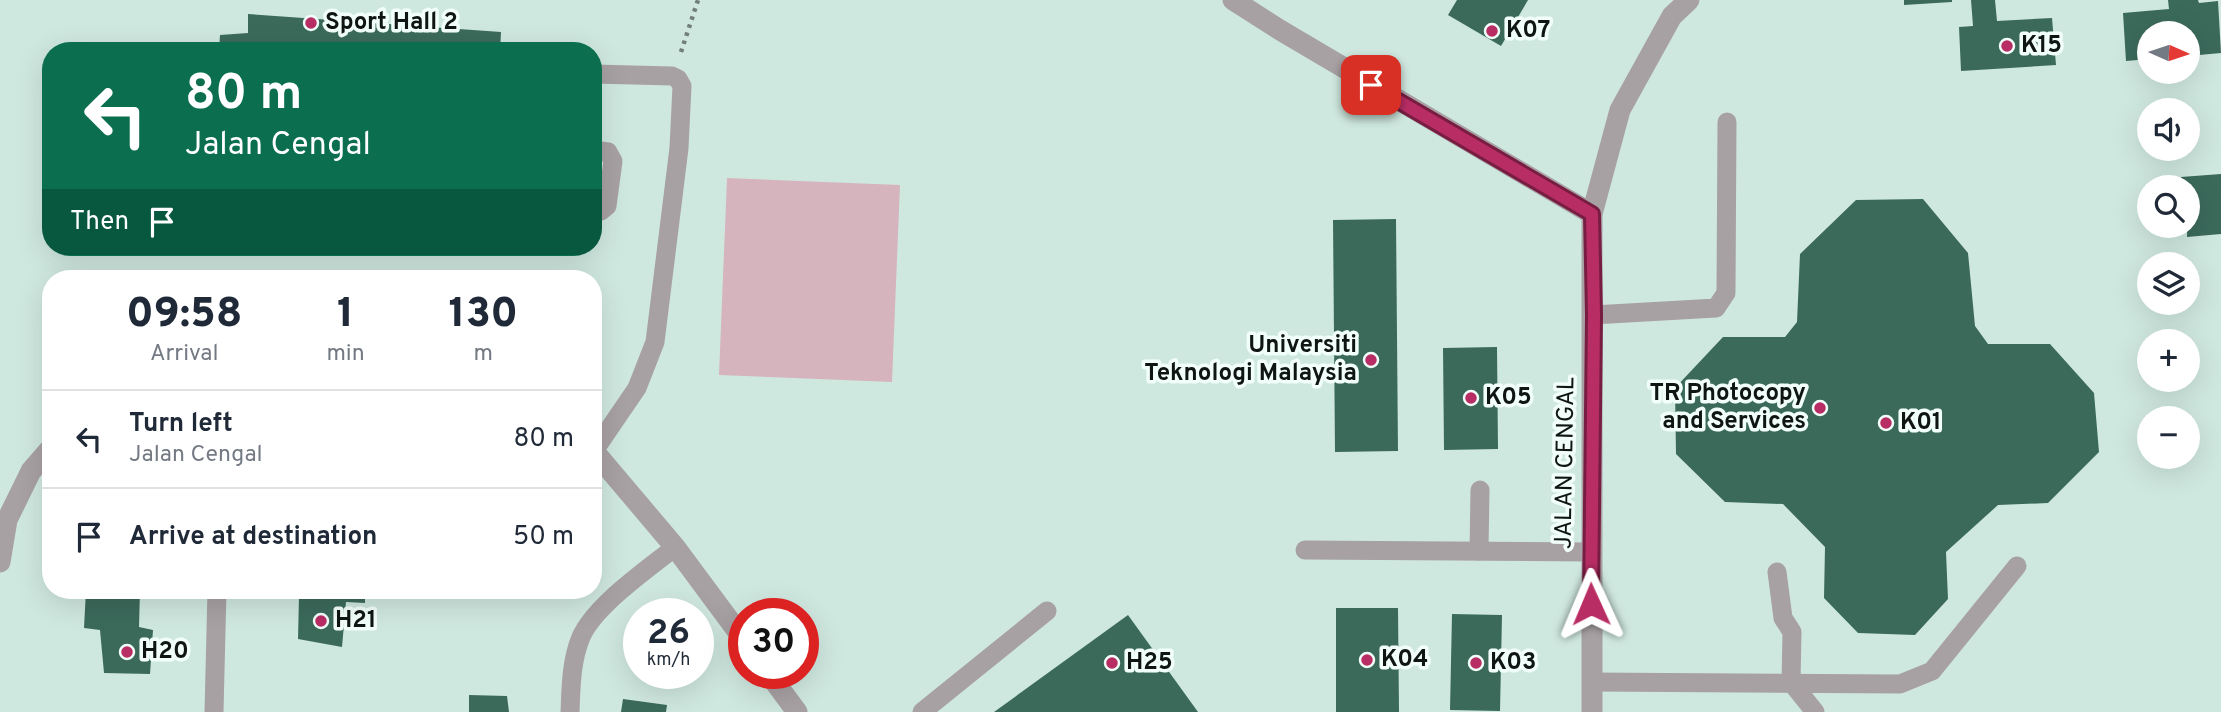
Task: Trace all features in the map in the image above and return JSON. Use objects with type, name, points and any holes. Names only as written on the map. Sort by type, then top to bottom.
[{"type":"street","points":[[1233,0],[1592,214]]},
{"type":"street","name":"JALAN CENGAL","points":[[1592,712],[1592,214],[1619,110],[1672,16],[1689,0]]},
{"type":"street","points":[[0,562],[7,520],[31,471],[42,458]]},
{"type":"street","points":[[602,460],[675,547],[728,618]]},
{"type":"street","points":[[780,689],[797,712]]},
{"type":"lane","points":[[602,74],[671,76],[678,79],[682,86],[679,148],[655,342],[637,388],[602,439]]},
{"type":"lane","points":[[1594,315],[1716,308],[1726,293],[1727,122]]},
{"type":"lane","points":[[602,151],[608,152],[613,161],[607,205],[602,210]]},
{"type":"lane","points":[[1479,551],[1480,490]]},
{"type":"lane","points":[[570,712],[572,667],[582,635],[610,600],[675,547]]},
{"type":"lane","points":[[1305,550],[1591,552]]},
{"type":"lane","points":[[1592,682],[1900,684],[1932,671],[2017,566]]},
{"type":"lane","points":[[1777,572],[1783,618],[1793,632],[1791,682],[1815,712]]},
{"type":"lane","points":[[214,712],[217,599]]},
{"type":"lane","points":[[922,712],[1047,611]]},
{"type":"path","points":[[671,76],[698,0]]},
{"type":"shaded area","name":"Universiti Teknologi Malaysia","points":[[0,0],[2221,0],[2221,712],[0,712]]},
{"type":"shaded area","points":[[727,178],[900,185],[892,382],[719,375]]},
{"type":"building","name":"K07","points":[[1457,0],[1528,0],[1501,46],[1448,15]]},
{"type":"building","points":[[1904,0],[1952,0],[1952,2],[1904,5]]},
{"type":"building","name":"K15","points":[[1971,0],[1995,0],[1997,21],[2052,18],[2056,65],[1961,71],[1959,27],[1973,26]]},
{"type":"building","points":[[2168,0],[2198,0],[2199,3],[2218,1],[2221,53],[2200,55],[2200,21],[2137,21],[2137,60],[2126,61],[2123,13],[2169,9]]},
{"type":"building","name":"Sport Hall 2","points":[[248,14],[501,32],[500,42],[220,42],[220,35],[248,33]]},
{"type":"building","points":[[2221,174],[2221,234],[2200,236],[2200,176]]},
{"type":"building","name":"K01","points":[[1923,199],[1968,253],[1975,326],[1988,344],[2050,344],[2094,393],[2099,452],[2048,503],[1998,505],[1946,552],[1948,599],[1915,635],[1858,633],[1824,598],[1825,547],[1783,504],[1725,502],[1676,454],[1675,388],[1723,337],[1785,337],[1797,322],[1800,254],[1856,200]]},
{"type":"building","points":[[1396,219],[1398,451],[1335,452],[1333,220]]},
{"type":"building","name":"K05","points":[[1497,347],[1498,449],[1444,450],[1443,348]]},
{"type":"building","name":"H20","points":[[86,599],[140,599],[139,627],[153,630],[150,674],[104,673],[100,630],[84,628]]},
{"type":"building","name":"H21","points":[[299,599],[365,599],[365,603],[346,602],[342,647],[298,639]]},
{"type":"building","name":"K04","points":[[1336,608],[1398,608],[1399,712],[1336,712]]},
{"type":"building","name":"K03","points":[[1452,614],[1502,615],[1500,711],[1450,710]]},
{"type":"building","name":"H25","points":[[1128,615],[1198,712],[994,712]]},
{"type":"building","points":[[469,695],[507,696],[509,712],[469,712]]},
{"type":"building","points":[[623,699],[667,705],[666,712],[621,712]]},
{"type":"place","name":"Sport Hall 2","points":[[311,23]]},
{"type":"place","name":"K07","points":[[1492,31]]},
{"type":"place","name":"K15","points":[[2007,46]]},
{"type":"place","name":"Universiti Teknologi Malaysia","points":[[1371,360]]},
{"type":"place","name":"K05","points":[[1471,398]]},
{"type":"place","name":"TR Photocopy and Services","points":[[1820,408]]},
{"type":"place","name":"K01","points":[[1886,423]]},
{"type":"place","name":"H21","points":[[321,621]]},
{"type":"place","name":"H20","points":[[127,652]]},
{"type":"place","name":"K04","points":[[1367,660]]},
{"type":"place","name":"H25","points":[[1112,663]]},
{"type":"place","name":"K03","points":[[1476,663]]},
{"type":"route","points":[[1371,85],[1592,214],[1594,315],[1591,604]]}]
